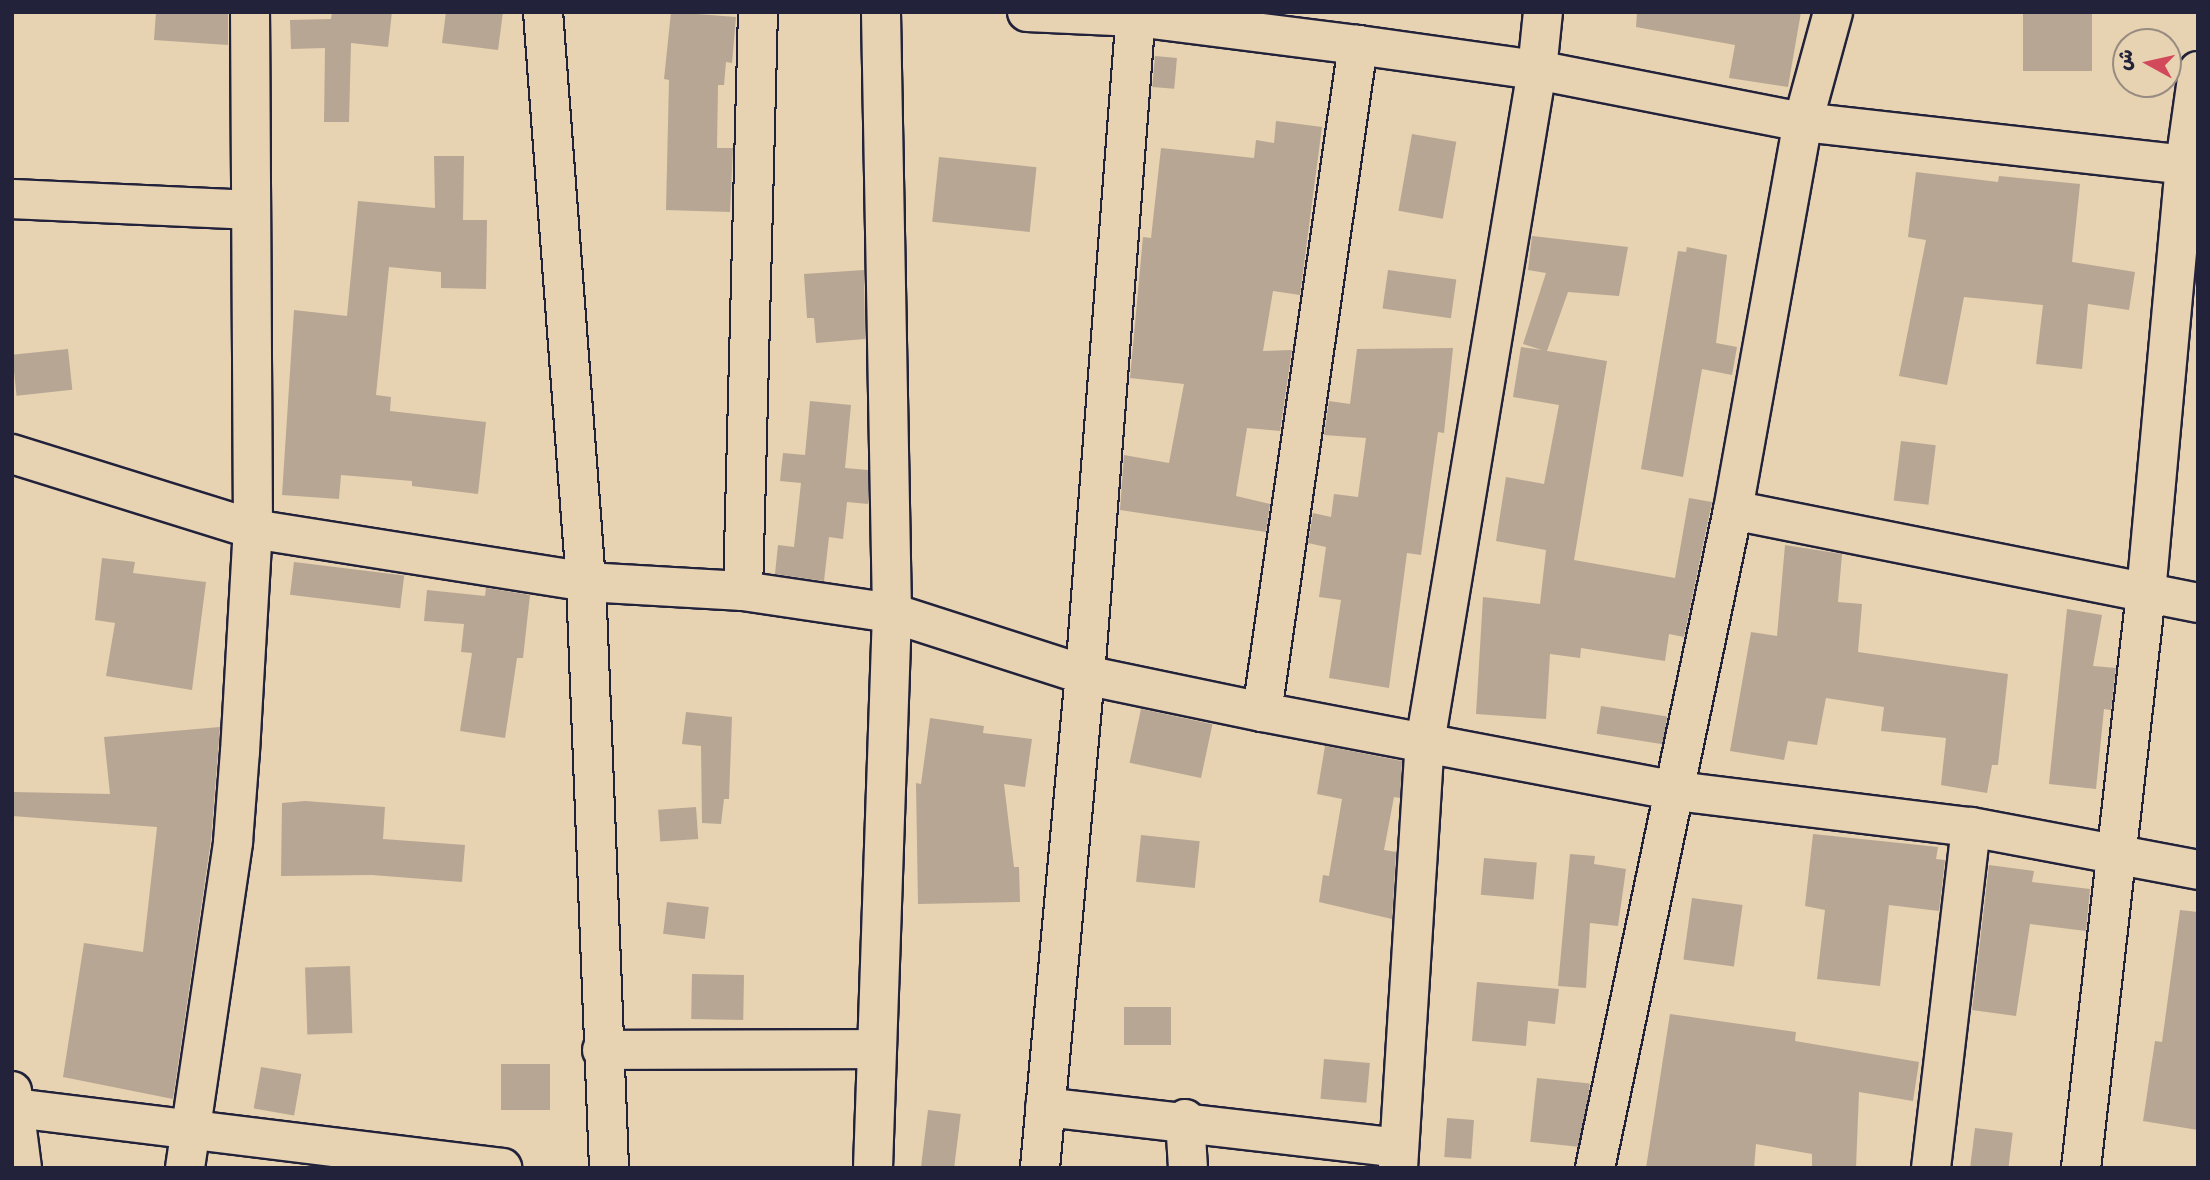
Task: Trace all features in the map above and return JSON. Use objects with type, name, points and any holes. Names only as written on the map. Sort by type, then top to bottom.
[{"type":"street","points":[[189,1150],[233,842],[253,529],[250,12]]},
{"type":"street","points":[[543,12],[586,582],[609,1168]]},
{"type":"street","points":[[743,591],[758,12]]},
{"type":"street","points":[[873,1168],[892,613],[881,12]]},
{"type":"street","points":[[1027,12],[1136,15],[1538,70],[1803,122],[2191,165]]},
{"type":"street","points":[[1045,1107],[1185,1119],[1399,1158],[1424,743],[1538,70],[1543,12]]},
{"type":"street","points":[[1595,1168],[1733,510],[1803,122],[1833,12]]},
{"type":"street","points":[[1041,1168],[1085,675],[1136,15]]},
{"type":"street","points":[[1262,712],[1358,45]]},
{"type":"street","points":[[2081,1168],[2113,854],[2146,593],[2191,165],[2198,71]]},
{"type":"street","points":[[12,200],[251,210]]},
{"type":"street","points":[[12,454],[253,529],[586,582],[743,591],[892,613],[1085,675],[1262,712],[1676,791],[1971,827],[2198,870]]},
{"type":"street","points":[[1733,510],[2198,603]]},
{"type":"street","points":[[1931,1168],[1971,827]]},
{"type":"street","points":[[603,1050],[877,1049]]},
{"type":"street","points":[[22,1168],[14,1099],[189,1150],[502,1168]]},
{"type":"street","points":[[1185,1119],[1188,1168]]},
{"type":"building","points":[[156,12],[228,12],[228,45],[154,40]]},
{"type":"building","points":[[332,12],[392,12],[388,47],[351,43],[349,122],[324,122],[325,48],[291,49],[290,20],[331,19]]},
{"type":"building","points":[[446,12],[503,12],[498,50],[442,43]]},
{"type":"building","points":[[671,12],[736,17],[732,63],[726,62],[724,85],[718,85],[717,148],[733,148],[730,212],[666,210],[669,80],[664,79]]},
{"type":"building","points":[[1637,12],[1801,12],[1788,87],[1729,78],[1735,45],[1636,27]]},
{"type":"building","points":[[2023,12],[2092,12],[2092,71],[2023,71]]},
{"type":"building","points":[[1155,56],[1177,58],[1174,89],[1152,87]]},
{"type":"building","points":[[1276,121],[1322,127],[1300,295],[1273,291],[1263,351],[1292,350],[1280,431],[1247,428],[1236,496],[1270,504],[1266,532],[1120,510],[1124,455],[1169,463],[1184,384],[1130,378],[1143,237],[1151,238],[1161,148],[1254,158],[1256,140],[1274,143]]},
{"type":"building","points":[[1412,134],[1456,142],[1443,219],[1398,211]]},
{"type":"building","points":[[434,156],[464,156],[463,220],[487,220],[486,289],[441,288],[441,272],[389,267],[376,395],[391,397],[390,411],[486,422],[478,494],[412,486],[412,481],[341,475],[339,499],[282,495],[294,310],[347,316],[358,201],[435,208]]},
{"type":"building","points":[[939,157],[1036,167],[1030,232],[932,222]]},
{"type":"building","points":[[1916,172],[1998,182],[1999,176],[2080,184],[2072,262],[2135,272],[2129,310],[2088,304],[2082,369],[2036,364],[2043,305],[1964,297],[1947,385],[1899,376],[1926,240],[1908,237]]},
{"type":"building","points":[[1532,236],[1628,247],[1619,296],[1568,292],[1547,351],[1607,361],[1574,560],[1675,578],[1689,498],[1712,502],[1684,637],[1669,634],[1665,661],[1581,648],[1580,658],[1550,654],[1546,719],[1476,714],[1483,597],[1540,604],[1546,550],[1496,541],[1506,477],[1544,484],[1559,405],[1513,397],[1521,347],[1542,350],[1523,344],[1546,273],[1528,270]]},
{"type":"building","points":[[1687,247],[1727,255],[1716,343],[1737,347],[1732,375],[1702,369],[1683,477],[1641,469],[1678,251],[1686,252]]},
{"type":"building","points":[[864,270],[865,339],[816,343],[814,318],[807,318],[804,274]]},
{"type":"building","points":[[1388,270],[1456,280],[1451,318],[1383,309]]},
{"type":"building","points":[[1453,348],[1444,433],[1438,432],[1421,555],[1407,553],[1389,688],[1329,678],[1341,600],[1319,597],[1326,547],[1308,543],[1313,513],[1331,517],[1334,494],[1358,497],[1366,438],[1324,435],[1329,401],[1350,404],[1357,349]]},
{"type":"building","points":[[68,349],[72,390],[17,396],[12,355]]},
{"type":"building","points":[[810,401],[851,405],[845,468],[868,470],[868,504],[847,502],[843,539],[829,537],[824,581],[775,574],[778,545],[794,547],[801,483],[780,481],[783,453],[805,455]]},
{"type":"building","points":[[1901,441],[1936,445],[1928,505],[1894,501]]},
{"type":"building","points":[[1785,545],[1842,554],[1838,602],[1862,604],[1858,652],[2008,674],[1998,765],[1992,765],[1987,793],[1941,785],[1946,738],[1881,731],[1884,707],[1826,698],[1817,745],[1788,741],[1784,760],[1730,751],[1751,632],[1777,636]]},
{"type":"building","points":[[102,558],[135,562],[133,573],[206,582],[192,690],[106,676],[115,623],[95,620]]},
{"type":"building","points":[[294,562],[404,576],[400,608],[290,595]]},
{"type":"building","points":[[486,588],[530,595],[523,658],[517,658],[505,738],[460,731],[472,653],[461,652],[464,624],[424,621],[427,590],[485,596]]},
{"type":"building","points":[[2067,609],[2102,615],[2093,666],[2116,668],[2111,710],[2104,709],[2096,789],[2049,784]]},
{"type":"building","points":[[1601,706],[1667,716],[1663,744],[1597,734]]},
{"type":"building","points":[[1141,709],[1212,724],[1201,778],[1130,763]]},
{"type":"building","points":[[686,712],[732,717],[729,799],[724,799],[721,824],[702,823],[701,746],[682,744]]},
{"type":"building","points":[[930,718],[984,726],[983,733],[1032,739],[1025,787],[1004,784],[1014,867],[1019,867],[1020,902],[918,904],[916,783],[921,784]]},
{"type":"building","points":[[220,727],[211,840],[173,1099],[63,1077],[84,943],[143,952],[157,827],[12,816],[12,792],[110,794],[104,737]]},
{"type":"building","points":[[1325,746],[1402,761],[1400,798],[1394,797],[1384,850],[1396,852],[1392,919],[1319,902],[1323,875],[1329,876],[1342,799],[1317,794]]},
{"type":"building","points":[[305,801],[385,807],[383,839],[465,845],[462,882],[372,875],[281,876],[282,803]]},
{"type":"building","points":[[696,807],[698,839],[660,842],[658,810]]},
{"type":"building","points":[[1813,834],[1938,847],[1936,859],[1945,860],[1939,911],[1889,905],[1880,986],[1817,979],[1825,910],[1805,906]]},
{"type":"building","points":[[1141,835],[1200,841],[1195,888],[1136,882]]},
{"type":"building","points":[[1570,854],[1595,856],[1594,864],[1626,869],[1618,926],[1590,923],[1586,988],[1558,986]]},
{"type":"building","points":[[1484,858],[1537,863],[1534,899],[1481,895]]},
{"type":"building","points":[[1989,865],[2034,871],[2032,882],[2090,889],[2086,931],[2030,924],[2016,1016],[1972,1010]]},
{"type":"building","points":[[1692,898],[1743,905],[1734,966],[1683,959]]},
{"type":"building","points":[[667,902],[709,907],[705,939],[663,934]]},
{"type":"building","points":[[2180,910],[2198,912],[2198,1130],[2143,1121],[2155,1041],[2162,1042]]},
{"type":"building","points":[[350,966],[352,1033],[307,1035],[305,968]]},
{"type":"building","points":[[692,974],[744,975],[743,1020],[691,1019]]},
{"type":"building","points":[[1477,982],[1559,989],[1555,1024],[1528,1021],[1526,1046],[1472,1041]]},
{"type":"building","points":[[1124,1007],[1171,1007],[1171,1045],[1124,1045]]},
{"type":"building","points":[[1670,1014],[1796,1032],[1795,1041],[1919,1062],[1913,1101],[1859,1092],[1856,1168],[1812,1168],[1812,1154],[1756,1144],[1754,1168],[1646,1168]]},
{"type":"building","points":[[1324,1059],[1370,1063],[1366,1103],[1321,1099]]},
{"type":"building","points":[[501,1064],[550,1064],[550,1110],[501,1110]]},
{"type":"building","points":[[261,1067],[301,1074],[294,1115],[254,1108]]},
{"type":"building","points":[[1537,1078],[1590,1084],[1583,1147],[1530,1142]]},
{"type":"building","points":[[928,1110],[961,1114],[954,1168],[921,1168]]},
{"type":"building","points":[[1447,1118],[1474,1120],[1471,1159],[1444,1157]]},
{"type":"building","points":[[1975,1128],[2013,1133],[2008,1168],[1970,1168]]}]
